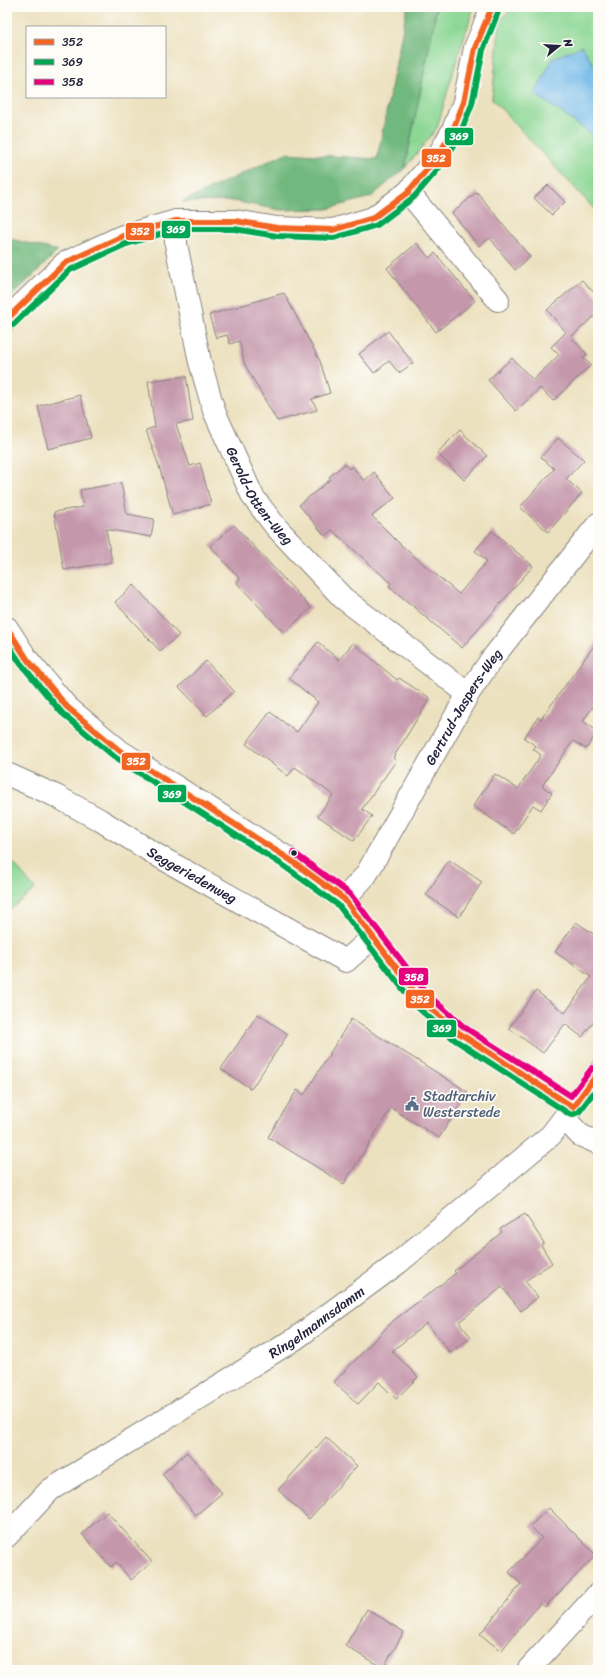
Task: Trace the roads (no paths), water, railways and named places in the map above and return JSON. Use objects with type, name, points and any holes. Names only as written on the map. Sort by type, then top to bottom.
[{"type":"street","points":[[7,319],[65,263],[123,236],[176,221],[235,221],[277,228],[333,230],[373,218],[408,192],[438,156],[453,130],[464,102],[475,48],[492,7]]},
{"type":"street","points":[[408,192],[498,300]]},
{"type":"street","name":"Gerold-Otten-Weg","points":[[176,221],[176,244],[200,362],[214,411],[253,497],[276,527],[343,598],[468,694]]},
{"type":"street","name":"Gertrud-Jaspers-Weg","points":[[344,899],[366,875],[468,694],[491,660],[598,524]]},
{"type":"street","points":[[7,628],[27,659],[67,707],[120,751],[289,859],[344,899],[372,938],[421,1000],[459,1033],[569,1113],[580,1135],[598,1144]]},
{"type":"street","name":"Seggeriedenweg","points":[[7,774],[56,796],[94,816],[160,857],[346,961],[372,938]]},
{"type":"street","name":"Ringelmannsdamm","points":[[7,1536],[50,1490],[295,1339],[398,1263],[551,1135],[598,1073]]},
{"type":"street","points":[[528,1670],[598,1594]]},
{"type":"water","points":[[582,46],[598,72],[598,139],[535,94],[553,58]]},
{"type":"place","name":"Stadtarchiv Westerstede","points":[[412,1104]]}]
